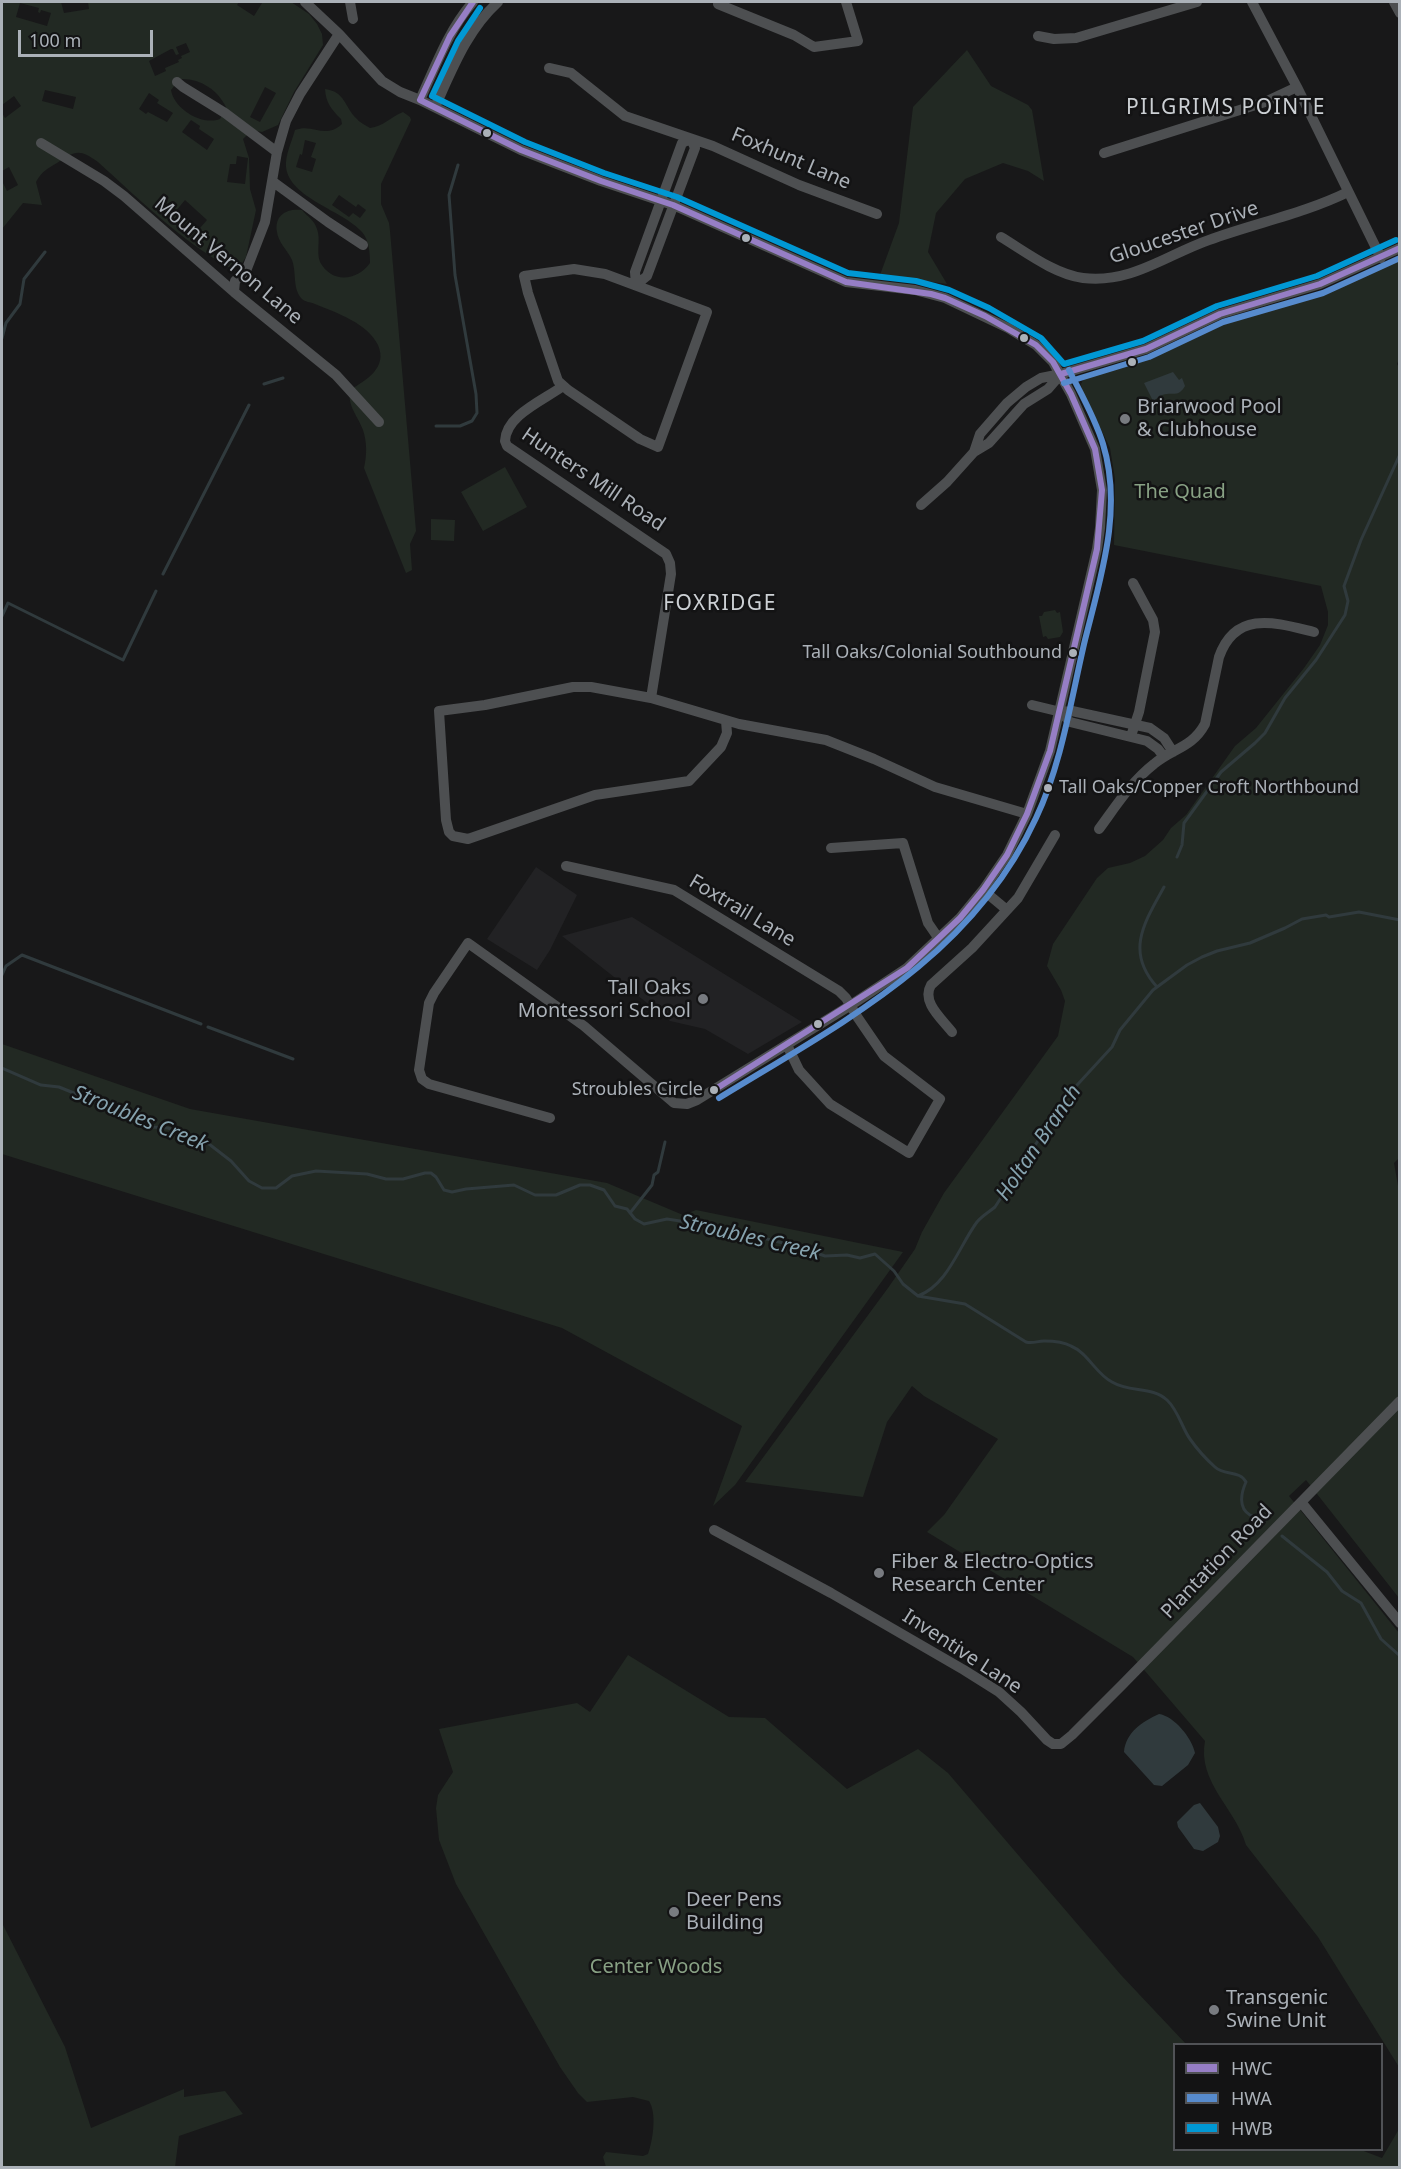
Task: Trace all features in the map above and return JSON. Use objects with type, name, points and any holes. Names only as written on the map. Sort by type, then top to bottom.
[{"type":"street","points":[[305,2],[339,34],[382,81],[399,92],[435,107],[521,150],[601,181],[673,205],[846,282],[915,290],[961,304],[993,320],[1036,345],[1053,362],[1061,374],[1095,449],[1102,490],[1100,528],[1060,712],[1050,751],[1028,814],[1007,855],[983,890],[939,939],[907,968],[787,1045],[694,1102],[687,1104],[674,1103],[584,1026],[468,943],[429,1002],[420,1076],[432,1085],[550,1118]]},
{"type":"street","points":[[350,2],[353,19]]},
{"type":"street","points":[[420,100],[449,39],[464,12],[473,2]]},
{"type":"street","points":[[435,107],[473,29],[498,2]]},
{"type":"street","points":[[719,2],[717,4],[818,47],[858,40],[846,2]]},
{"type":"street","points":[[1038,36],[1054,39],[1076,38],[1197,2]]},
{"type":"street","points":[[1252,2],[1297,87],[1381,258]]},
{"type":"street","points":[[1394,2],[1400,13]]},
{"type":"street","points":[[234,292],[235,281],[246,271],[265,222],[276,152],[293,105],[339,34]]},
{"type":"street","name":"Foxhunt Lane","points":[[549,68],[571,73],[625,116],[714,146],[799,185],[876,214]]},
{"type":"street","points":[[177,82],[225,113],[276,152]]},
{"type":"street","points":[[1104,153],[1264,102],[1297,87]]},
{"type":"street","points":[[691,139],[695,148],[646,276],[636,285],[634,272],[682,143],[691,139]]},
{"type":"street","name":"Mount Vernon Lane","points":[[41,143],[104,181],[124,196],[234,292],[336,375],[379,422]]},
{"type":"street","points":[[272,181],[363,245]]},
{"type":"street","name":"Gloucester Drive","points":[[1001,237],[1068,274],[1084,278],[1113,279],[1148,268],[1209,240],[1305,211],[1348,192]]},
{"type":"street","points":[[921,505],[947,482],[974,452],[989,443],[1024,405],[1048,389],[1061,374],[1146,349],[1220,314],[1309,288],[1400,249]]},
{"type":"street","points":[[580,269],[605,274],[636,285],[707,312],[658,447],[640,439],[563,386],[553,365],[524,276],[580,269]]},
{"type":"street","name":"Hunters Mill Road","points":[[563,386],[517,417],[505,441],[507,446],[666,554],[671,574],[651,698]]},
{"type":"street","points":[[1131,736],[1155,632],[1153,620],[1133,583]]},
{"type":"street","points":[[1099,829],[1128,789],[1154,764],[1195,739],[1205,724],[1222,648],[1231,637],[1242,629],[1260,622],[1276,623],[1314,632]]},
{"type":"street","points":[[726,721],[727,733],[721,747],[689,781],[595,795],[468,839],[453,836],[449,832],[446,820],[439,711],[485,705],[584,686],[651,698],[726,721],[826,740],[935,787],[1028,814]]},
{"type":"street","points":[[1032,705],[1150,728],[1160,734],[1168,755]]},
{"type":"street","points":[[1060,712],[1070,722],[1147,741],[1168,755]]},
{"type":"street","points":[[952,1032],[928,1001],[928,991],[1018,898],[1055,835]]},
{"type":"street","points":[[831,848],[903,843],[928,923],[939,939]]},
{"type":"street","name":"Foxtrail Lane","points":[[566,867],[678,892],[839,991],[851,1005],[884,1056],[940,1099],[909,1153],[830,1104],[800,1070],[787,1045]]},
{"type":"street","points":[[983,890],[1007,910]]},
{"type":"street","name":"Plantation Road","points":[[1057,1744],[1064,1742],[1072,1735],[1400,1401]]},
{"type":"street","points":[[1301,1502],[1400,1623]]},
{"type":"street","name":"Inventive Lane","points":[[714,1530],[831,1593],[964,1670],[999,1692],[1047,1740],[1057,1744]]},
{"type":"shaded area","points":[[1173,372],[1179,380],[1182,378],[1185,386],[1183,389],[1177,393],[1163,395],[1153,401],[1144,383]]},
{"type":"shaded area","points":[[536,867],[577,895],[550,950],[537,970],[487,939]]},
{"type":"shaded area","name":"Tall Oaks Montessori School","points":[[632,917],[802,1022],[748,1054],[705,1029],[670,1021],[562,936]]},
{"type":"shaded area","points":[[1159,1714],[1171,1719],[1182,1729],[1195,1753],[1188,1765],[1162,1786],[1154,1785],[1124,1752],[1131,1733]]},
{"type":"shaded area","points":[[1200,1803],[1218,1827],[1220,1836],[1218,1842],[1203,1851],[1194,1849],[1178,1827],[1177,1822],[1194,1805]]},
{"type":"green space","points":[[2,2],[61,2],[64,13],[89,9],[88,2],[239,2],[237,5],[254,16],[262,3],[260,2],[291,2],[309,14],[322,34],[323,45],[294,92],[278,125],[262,132],[252,130],[243,139],[249,158],[250,189],[256,210],[246,257],[241,265],[230,268],[177,232],[98,162],[81,153],[68,156],[43,173],[36,182],[42,205],[23,203],[2,229],[2,181],[7,191],[18,185],[9,167],[2,171],[2,113],[5,118],[21,106],[14,96],[2,105]],"holes":[[[20,3],[39,8],[40,13],[41,10],[51,13],[47,26],[16,17]],[[186,43],[190,52],[181,56],[179,62],[165,68],[166,71],[155,76],[149,61],[171,49],[176,55],[179,54],[176,47]],[[180,79],[187,79],[208,86],[226,107],[220,119],[205,120],[183,109],[173,97],[171,90]],[[265,87],[276,93],[260,122],[250,117]],[[45,90],[76,97],[73,109],[42,101]],[[149,93],[159,100],[157,103],[173,113],[167,122],[148,112],[146,114],[139,109]],[[191,120],[200,126],[199,129],[214,139],[207,150],[182,132]],[[237,156],[248,158],[245,184],[227,182],[230,164],[236,164]],[[185,200],[207,220],[200,228],[185,218],[183,219],[175,212]]]},
{"type":"green space","points":[[967,50],[991,86],[1028,105],[1032,110],[1044,181],[1028,171],[1003,163],[965,179],[936,213],[928,252],[947,284],[880,275],[899,223],[913,107]]},
{"type":"green space","points":[[325,89],[337,93],[358,120],[370,128],[379,126],[403,112],[411,120],[381,184],[381,204],[390,231],[416,531],[410,544],[412,570],[406,573],[364,468],[366,449],[364,435],[349,396],[350,390],[369,377],[378,367],[380,353],[378,345],[367,331],[351,320],[302,299],[297,290],[292,260],[277,232],[278,221],[283,214],[291,210],[302,210],[316,226],[320,262],[331,274],[338,277],[352,276],[365,269],[370,263],[368,243],[362,232],[354,224],[307,196],[289,178],[286,167],[295,130],[308,128],[330,131],[342,124],[341,119],[330,106]],"holes":[[[305,140],[316,143],[311,157],[316,159],[312,172],[296,167],[300,154],[302,155]],[[339,195],[356,207],[358,204],[366,210],[360,218],[353,213],[349,217],[332,205]]]},
{"type":"green space","name":"The Quad","points":[[1399,257],[1400,357],[1397,364],[1400,369],[1400,1157],[1394,1163],[1400,1197],[1399,1598],[1306,1480],[1289,1496],[1399,1633],[1399,2067],[1318,1937],[1246,1845],[1212,1782],[1204,1756],[1205,1741],[1133,1657],[927,1532],[944,1515],[998,1439],[924,1396],[912,1386],[887,1422],[863,1497],[745,1482],[888,1288],[915,1249],[944,1193],[1058,1036],[1065,1001],[1047,966],[1053,944],[1097,878],[1108,868],[1130,863],[1145,856],[1186,815],[1235,746],[1256,728],[1304,668],[1320,645],[1328,625],[1328,612],[1321,586],[1114,545],[1115,479],[1110,448],[1082,390],[1081,384],[1084,378],[1147,360],[1224,322],[1326,292]]},
{"type":"green space","points":[[505,467],[527,507],[483,531],[461,492]]},
{"type":"green space","points":[[431,519],[455,520],[454,541],[431,540]]},
{"type":"green space","points":[[1055,610],[1057,613],[1060,612],[1063,632],[1060,637],[1048,639],[1046,636],[1043,637],[1039,616],[1042,616],[1044,612]]},
{"type":"green space","points":[[2,1044],[190,1109],[607,1183],[683,1215],[696,1210],[903,1252],[735,1485],[713,1506],[742,1426],[562,1328],[2,1154]]},
{"type":"green space","name":"Center Woods","points":[[628,1655],[729,1717],[765,1718],[847,1789],[918,1749],[948,1773],[1121,1975],[1185,2043],[1173,2043],[1173,2151],[1364,2151],[1382,2158],[1399,2129],[1399,2167],[606,2167],[603,2157],[606,2152],[643,2156],[648,2154],[653,2127],[653,2112],[649,2101],[633,2097],[587,2102],[578,2093],[560,2067],[456,1884],[439,1840],[436,1808],[438,1795],[453,1772],[439,1729],[577,1703],[590,1712]]},
{"type":"green space","points":[[2,1923],[65,2047],[91,2128],[184,2089],[184,2097],[225,2091],[243,2114],[179,2136],[175,2167],[2,2167]]},
{"type":"waterway","points":[[436,426],[460,426],[472,421],[477,413],[476,394],[455,275],[449,195],[458,165]]},
{"type":"waterway","points":[[2,338],[6,323],[20,304],[24,279],[45,252]]},
{"type":"waterway","points":[[264,384],[283,378]]},
{"type":"waterway","points":[[163,574],[249,405]]},
{"type":"waterway","points":[[1177,857],[1182,845],[1184,823],[1221,772],[1265,733],[1285,698],[1316,660],[1345,615],[1348,601],[1344,586],[1361,540],[1400,454]]},
{"type":"waterway","points":[[2,616],[8,603],[123,660],[156,591]]},
{"type":"waterway","points":[[1157,987],[1147,974],[1140,949],[1145,925],[1164,887]]},
{"type":"waterway","name":"Holtan Branch","points":[[918,1296],[928,1291],[945,1274],[977,1222],[995,1207],[1067,1096],[1112,1047],[1120,1030],[1153,990],[1202,957],[1250,943],[1302,919],[1359,912],[1400,920]]},
{"type":"waterway","points":[[2,975],[6,966],[22,955],[201,1024]]},
{"type":"waterway","points":[[208,1027],[293,1059]]},
{"type":"waterway","name":"Stroubles Creek","points":[[2,1068],[41,1085],[59,1087],[120,1109],[152,1127],[168,1128],[209,1144],[231,1161],[249,1181],[262,1188],[276,1188],[292,1176],[316,1171],[367,1174],[386,1179],[403,1179],[431,1173],[444,1190],[452,1192],[514,1185],[535,1195],[556,1195],[580,1185],[590,1185],[604,1190],[615,1206],[627,1209],[635,1219],[644,1224],[667,1219],[719,1227],[799,1247],[825,1256],[847,1255],[860,1258],[875,1254],[894,1271],[903,1284],[918,1296],[965,1304],[1026,1342],[1051,1341],[1068,1345],[1082,1353],[1101,1374],[1112,1382],[1155,1393],[1167,1400],[1190,1439],[1208,1461],[1219,1470],[1236,1474],[1246,1482],[1242,1495],[1242,1504],[1246,1512],[1265,1520]]},
{"type":"waterway","points":[[630,1213],[652,1185],[654,1175],[658,1172],[665,1142]]},
{"type":"waterway","name":"Stroubles Creek","points":[[1282,1536],[1327,1572],[1342,1591],[1361,1603],[1381,1639],[1400,1656]]},
{"type":"transit line","name":"HWC","points":[[473,2],[450,36],[420,100],[521,150],[601,181],[673,205],[846,282],[931,294],[985,316],[1036,345],[1053,362],[1071,394],[1095,449],[1102,490],[1097,549],[1050,751],[1027,814],[1007,855],[960,918],[907,968],[714,1090]]},
{"type":"transit line","name":"HWB","points":[[480,8],[458,41],[432,96],[525,142],[604,173],[677,197],[848,273],[916,281],[949,290],[989,308],[1041,338],[1064,364],[1143,341],[1217,306],[1317,276],[1396,240]]},
{"type":"transit line","name":"HWC","points":[[1061,374],[1146,349],[1220,314],[1320,284],[1400,248]]},
{"type":"transit line","name":"HWA","points":[[1064,383],[1149,357],[1223,322],[1323,293],[1400,258]]},
{"type":"transit line","name":"HWA","points":[[719,1098],[857,1013],[900,982],[940,948],[977,910],[1009,867],[1036,818],[1053,775],[1065,730],[1103,567],[1110,518],[1109,468],[1103,444],[1092,415],[1069,370]]},
{"type":"place","name":"Briarwood Pool & Clubhouse","points":[[1125,419]]},
{"type":"place","name":"Tall Oaks/Colonial Southbound","points":[[1073,653]]},
{"type":"place","name":"Tall Oaks/Copper Croft Northbound","points":[[1048,788]]},
{"type":"place","name":"Tall Oaks Montessori School","points":[[703,999]]},
{"type":"place","name":"Stroubles Circle","points":[[714,1090]]},
{"type":"place","name":"Fiber & Electro-Optics Research Center","points":[[879,1573]]},
{"type":"place","name":"Deer Pens Building","points":[[674,1912]]},
{"type":"place","name":"Transgenic Swine Unit","points":[[1214,2010]]},
{"type":"district","name":"PILGRIMS POINTE","points":[[1226,108]]},
{"type":"district","name":"FOXRIDGE","points":[[720,604]]}]
